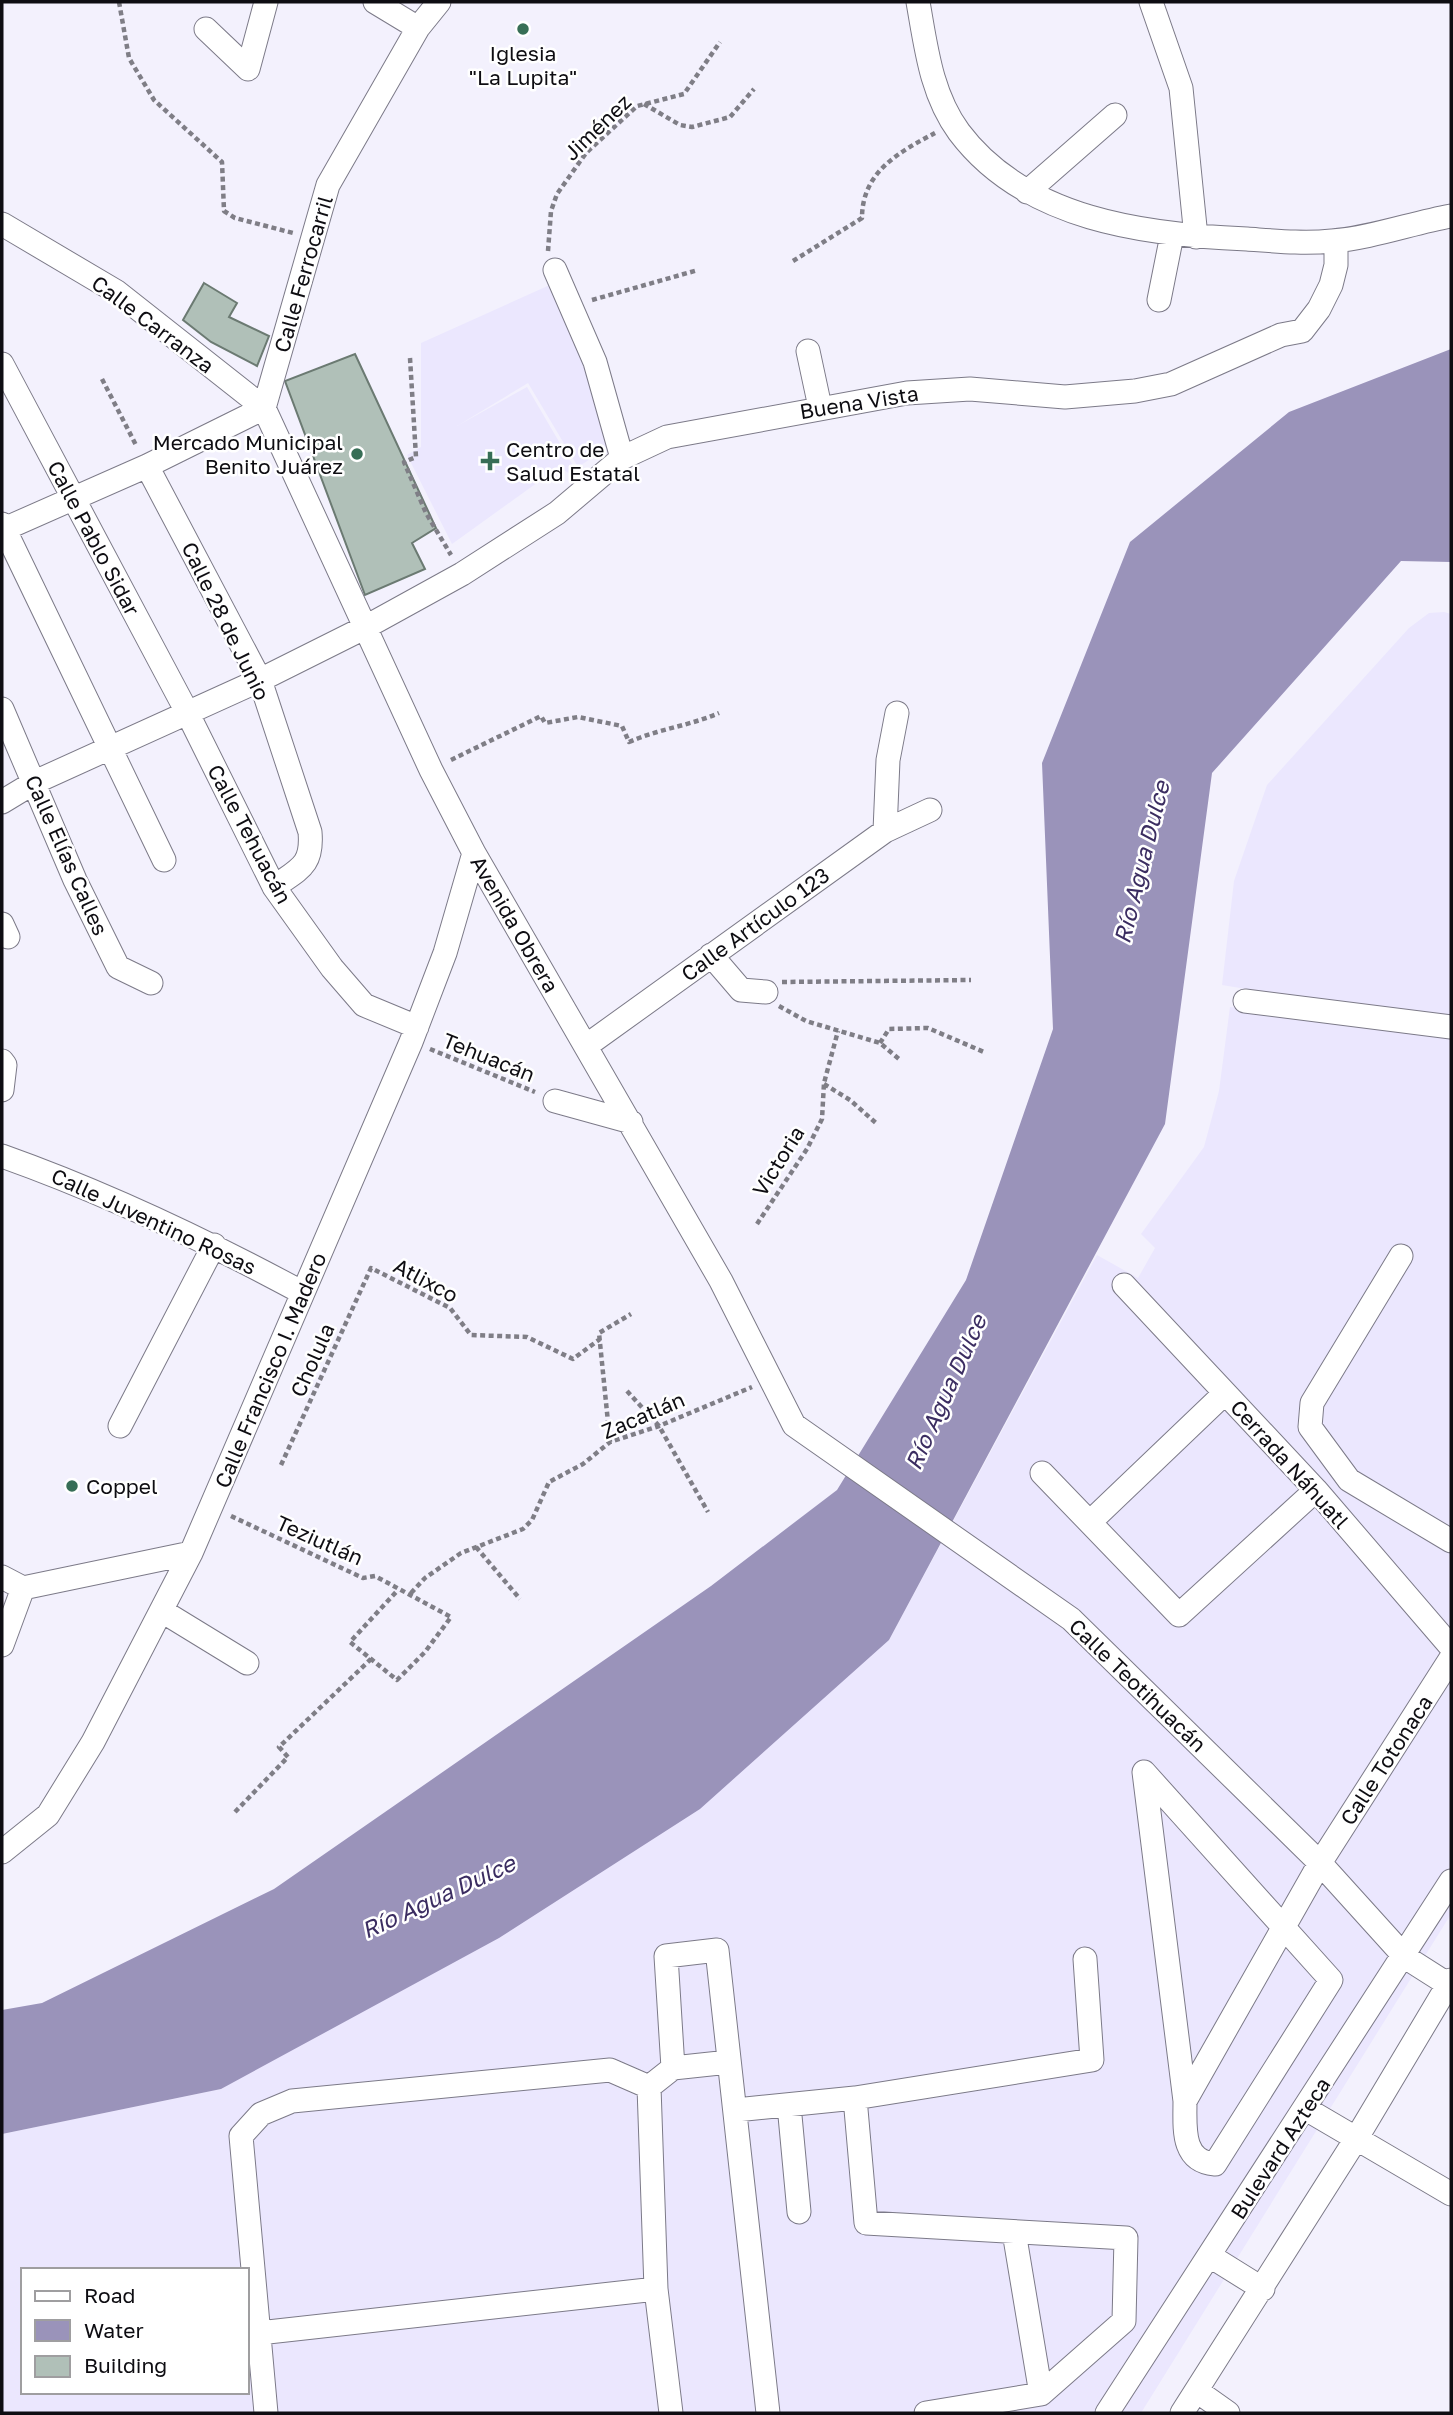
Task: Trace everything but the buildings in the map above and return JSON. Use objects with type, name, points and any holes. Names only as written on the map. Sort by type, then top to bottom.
[{"type":"street","points":[[206,29],[248,69],[266,2]]},
{"type":"street","points":[[375,2],[418,28]]},
{"type":"street","name":"Calle Ferrocarril","points":[[264,408],[312,233],[328,185],[418,28],[439,2]]},
{"type":"street","points":[[918,2],[931,77],[959,131],[998,170],[1027,192],[1093,219],[1172,235],[1336,241],[1451,216]]},
{"type":"street","points":[[1151,2],[1181,88],[1196,237]]},
{"type":"street","points":[[1027,192],[1115,115]]},
{"type":"street","name":"Calle Carranza","points":[[2,224],[117,292],[264,408]]},
{"type":"street","points":[[1159,300],[1172,235]]},
{"type":"street","name":"Buena Vista","points":[[2,802],[35,782],[260,680],[364,628],[462,574],[557,513],[622,458],[667,437],[820,407],[932,391],[970,389],[1065,397],[1135,391],[1171,384],[1281,335],[1302,331],[1320,309],[1331,285],[1336,241]]},
{"type":"street","points":[[555,270],[595,362],[622,458]]},
{"type":"street","points":[[808,351],[820,407]]},
{"type":"street","name":"Calle Pablo Sidar","points":[[2,365],[187,712]]},
{"type":"street","points":[[164,859],[3,528],[147,466],[264,408]]},
{"type":"street","name":"Avenida Obrera","points":[[264,408],[431,770],[474,853],[721,1281],[794,1425]]},
{"type":"street","name":"Calle 28 de Junio","points":[[147,466],[260,680],[310,832],[312,852],[305,865],[274,887]]},
{"type":"street","name":"Calle Elías Calles","points":[[2,709],[75,880],[118,967],[151,983]]},
{"type":"street","name":"Calle Tehuacán","points":[[187,712],[274,887],[332,968],[364,1005],[414,1034]]},
{"type":"street","points":[[885,831],[887,760],[897,713]]},
{"type":"street","name":"Calle Artículo 123","points":[[586,1046],[885,831],[930,810]]},
{"type":"street","name":"Calle Francisco I. Madero","points":[[2,1852],[48,1815],[93,1742],[191,1553],[414,1034],[445,953],[474,853]]},
{"type":"street","points":[[711,955],[741,990],[766,992]]},
{"type":"street","points":[[1245,1001],[1451,1027]]},
{"type":"street","points":[[2,1090],[3,1063]]},
{"type":"street","points":[[555,1101],[631,1122]]},
{"type":"street","name":"Calle Juventino Rosas","points":[[2,1156],[83,1185],[214,1245],[303,1293]]},
{"type":"street","points":[[120,1426],[214,1245]]},
{"type":"street","points":[[1401,1256],[1312,1404],[1310,1427],[1349,1480],[1451,1541]]},
{"type":"street","name":"Cerrada Náhuatl","points":[[1124,1285],[1316,1490],[1451,1647]]},
{"type":"street","points":[[1090,1522],[1225,1393]]},
{"type":"street","name":"Calle Teotihuacán","points":[[794,1425],[1071,1619],[1320,1863],[1405,1957],[1450,1983]]},
{"type":"street","points":[[1042,1473],[1179,1615],[1316,1490]]},
{"type":"street","points":[[2,1577],[23,1588],[191,1553]]},
{"type":"street","points":[[2,1645],[23,1588]]},
{"type":"street","points":[[162,1611],[247,1663]]},
{"type":"street","name":"Calle Totonaca","points":[[1185,2101],[1320,1863],[1451,1658]]},
{"type":"street","points":[[1144,1772],[1331,1980],[1215,2164],[1201,2163],[1191,2153],[1185,2137],[1185,2101],[1144,1772]]},
{"type":"street","name":"Bulevard Azteca","points":[[1107,2413],[1448,1894]]},
{"type":"street","points":[[673,2068],[666,1956],[717,1950],[768,2413]]},
{"type":"street","points":[[736,2110],[855,2098],[1092,2060],[1086,1959]]},
{"type":"street","points":[[1182,2413],[1263,2289],[1450,1983]]},
{"type":"street","points":[[649,2087],[673,2068],[730,2062]]},
{"type":"street","points":[[266,2413],[241,2136],[261,2114],[292,2101],[610,2070],[649,2087]]},
{"type":"street","points":[[649,2087],[656,2290],[671,2413]]},
{"type":"street","points":[[855,2098],[866,2223],[1126,2238],[1124,2321],[1041,2393],[926,2413]]},
{"type":"street","points":[[789,2105],[799,2212]]},
{"type":"street","points":[[1306,2109],[1451,2194]]},
{"type":"street","points":[[1014,2232],[1041,2393]]},
{"type":"street","points":[[1210,2256],[1263,2289]]},
{"type":"street","points":[[259,2333],[656,2290]]},
{"type":"street","points":[[1197,2391],[1228,2413]]},
{"type":"path","points":[[118,2],[128,58],[154,100],[222,162],[224,211],[235,218],[288,233],[312,233]]},
{"type":"path","name":"Jiménez","points":[[555,270],[547,259],[551,211],[556,194],[586,153],[637,106],[684,94],[719,42]]},
{"type":"path","points":[[643,104],[680,125],[692,127],[730,117],[754,89]]},
{"type":"path","points":[[793,261],[862,218],[867,186],[876,171],[909,147],[955,123]]},
{"type":"path","points":[[573,307],[609,294],[698,270]]},
{"type":"path","points":[[410,358],[416,457],[404,462],[426,513],[462,574]]},
{"type":"path","points":[[102,379],[147,466]]},
{"type":"path","points":[[431,770],[541,716],[545,723],[578,717],[622,726],[629,742],[719,713]]},
{"type":"path","points":[[899,1059],[880,1043],[806,1021],[779,1006],[766,992],[774,982],[971,980]]},
{"type":"path","points":[[880,1043],[889,1029],[928,1028],[984,1052]]},
{"type":"path","name":"Victoria","points":[[757,1224],[807,1149],[822,1119],[824,1083],[838,1031]]},
{"type":"path","name":"Tehuacán","points":[[414,1034],[555,1101]]},
{"type":"path","points":[[824,1083],[850,1100],[876,1123]]},
{"type":"path","name":"Atlixco","points":[[371,1268],[450,1308],[471,1335],[527,1337],[573,1359],[600,1339]]},
{"type":"path","name":"Cholula","points":[[281,1465],[371,1268]]},
{"type":"path","points":[[610,1442],[599,1333],[631,1314]]},
{"type":"path","name":"Zacatlán","points":[[411,1593],[425,1578],[461,1553],[523,1529],[532,1520],[549,1482],[583,1464],[610,1442],[659,1426],[748,1390],[769,1376]]},
{"type":"path","points":[[628,1391],[659,1426],[708,1512]]},
{"type":"path","name":"Teziutlán","points":[[211,1507],[363,1578],[375,1576],[397,1591],[411,1593],[451,1617],[425,1651],[397,1680],[371,1659]]},
{"type":"path","points":[[475,1547],[520,1599]]},
{"type":"path","points":[[235,1812],[288,1758],[279,1747],[371,1659],[350,1642],[397,1591]]},
{"type":"shaded area","points":[[552,284],[589,356],[611,437],[604,450],[578,467],[528,383],[457,426],[527,387],[575,469],[570,474],[559,467],[452,544],[407,455],[421,447],[421,343]]},
{"type":"shaded area","points":[[1429,613],[1451,614],[1451,1023],[1222,985],[1234,881],[1267,785],[1409,628]]},
{"type":"shaded area","points":[[1230,1007],[1451,1033],[1451,1914],[1141,2413],[2,2413],[2,2134],[221,2089],[889,1640],[1097,1255],[1138,1278],[1155,1248],[1141,1234],[1204,1147],[1219,1091]]},
{"type":"water","name":"Río Agua Dulce","points":[[1451,349],[1451,562],[1401,561],[1212,773],[1165,1124],[889,1640],[700,1809],[499,1938],[221,2089],[2,2134],[2,2010],[42,2003],[274,1889],[711,1586],[837,1490],[966,1280],[1053,1029],[1042,763],[1130,542],[1289,412]]},
{"type":"place","name":"Iglesia \"La Lupita\"","points":[[523,29]]},
{"type":"place","name":"Mercado Municipal Benito Juárez","points":[[357,454]]},
{"type":"place","name":"Centro de Salud Estatal","points":[[490,461]]},
{"type":"place","name":"Coppel","points":[[72,1486]]}]
